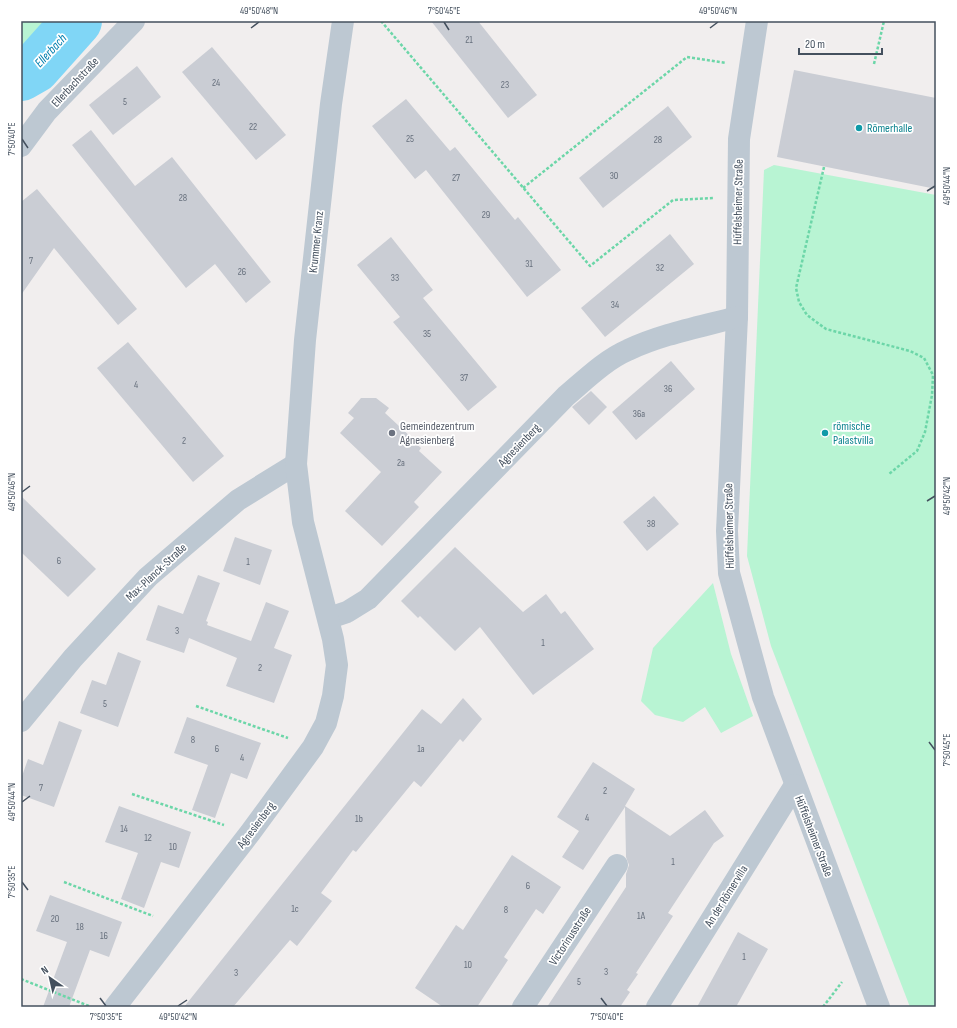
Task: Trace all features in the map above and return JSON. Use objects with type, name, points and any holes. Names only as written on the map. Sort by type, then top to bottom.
[{"type":"street","name":"Ellerbachstraße","points":[[21,146],[47,111],[134,21]]},
{"type":"street","name":"Krummer Kranz","points":[[296,464],[305,340],[331,104],[343,21]]},
{"type":"street","name":"Hüffelsheimer Straße","points":[[758,21],[739,139],[737,316],[727,531],[730,573],[763,697],[879,1007]]},
{"type":"street","name":"Agnesienberg","points":[[329,618],[347,612],[368,599],[566,396],[596,371],[633,348],[658,338],[737,316]]},
{"type":"street","name":"Agnesienberg","points":[[115,1007],[250,834],[313,747],[326,723],[333,696],[337,666],[329,618],[304,522],[296,464]]},
{"type":"street","name":"Max-Planck-Straße","points":[[21,721],[72,658],[148,577],[238,500],[296,464]]},
{"type":"street","name":"An der Römervilla","points":[[657,1007],[795,785]]},
{"type":"street","name":"Victorinusstraße","points":[[523,1007],[617,865]]},
{"type":"path","points":[[381,21],[590,266],[673,200],[738,196]]},
{"type":"path","points":[[874,64],[884,21]]},
{"type":"path","points":[[523,188],[687,57],[750,67]]},
{"type":"path","points":[[824,167],[796,288],[799,302],[807,315],[826,329],[910,350],[924,358],[933,375],[932,395],[925,432],[917,451],[889,474]]},
{"type":"path","points":[[196,706],[313,747]]},
{"type":"path","points":[[132,794],[250,834]]},
{"type":"path","points":[[64,882],[178,926]]},
{"type":"path","points":[[21,979],[92,1007]]},
{"type":"green space","points":[[21,21],[48,21],[21,46]]},
{"type":"green space","points":[[774,165],[936,195],[936,1007],[910,1007],[771,646],[747,556],[764,170]]},
{"type":"green space","points":[[713,583],[731,654],[753,716],[721,733],[705,707],[683,722],[655,715],[641,701],[653,648]]},
{"type":"building","points":[[431,21],[478,21],[537,95],[508,118]]},
{"type":"building","points":[[212,47],[286,135],[256,160],[182,72]]},
{"type":"building","points":[[137,66],[161,97],[113,135],[89,105]]},
{"type":"building","name":"Römerhalle","points":[[794,70],[936,98],[936,189],[777,157]]},
{"type":"building","points":[[406,99],[450,151],[455,147],[515,220],[518,217],[561,270],[527,297],[426,170],[415,179],[372,126]]},
{"type":"building","points":[[668,106],[692,137],[603,208],[579,178]]},
{"type":"building","points":[[91,130],[135,186],[172,157],[271,282],[246,303],[215,264],[186,288],[72,145]]},
{"type":"building","points":[[37,189],[137,309],[118,325],[54,248],[21,295],[21,202]]},
{"type":"building","points":[[670,234],[694,264],[605,337],[581,308]]},
{"type":"building","points":[[391,237],[433,290],[423,298],[497,387],[468,411],[393,322],[400,317],[357,265]]},
{"type":"building","points":[[128,342],[224,456],[193,482],[97,368]]},
{"type":"building","points":[[671,361],[695,389],[636,440],[612,412]]},
{"type":"building","points":[[591,391],[607,407],[589,425],[572,407]]},
{"type":"building","points":[[361,398],[376,398],[389,408],[385,413],[413,439],[412,440],[421,448],[419,451],[442,472],[414,502],[419,507],[382,546],[345,511],[381,472],[340,433],[354,418],[348,413]]},
{"type":"building","points":[[21,496],[96,569],[68,597],[21,552]]},
{"type":"building","points":[[654,496],[679,524],[647,551],[623,522]]},
{"type":"building","points":[[235,537],[272,550],[260,585],[223,571]]},
{"type":"building","points":[[455,547],[523,612],[546,594],[561,614],[565,611],[594,649],[533,695],[480,627],[455,651],[420,616],[418,618],[401,601]]},
{"type":"building","points":[[198,575],[220,583],[206,621],[208,622],[207,625],[251,641],[266,602],[289,611],[274,648],[292,655],[274,703],[226,686],[237,658],[189,638],[184,653],[146,640],[158,605],[183,614]]},
{"type":"building","points":[[118,652],[141,661],[118,727],[80,713],[92,680],[106,685]]},
{"type":"building","points":[[463,698],[482,719],[463,742],[460,739],[421,787],[414,781],[356,852],[353,850],[321,893],[332,901],[297,946],[290,940],[233,1007],[184,1007],[422,709],[441,724]]},
{"type":"building","points":[[187,717],[261,743],[247,779],[231,773],[215,818],[192,810],[208,765],[174,753]]},
{"type":"building","points":[[59,721],[82,730],[54,807],[21,795],[21,779],[28,759],[43,765]]},
{"type":"building","points":[[593,762],[635,789],[625,806],[670,836],[705,810],[724,836],[714,843],[668,913],[673,916],[636,973],[638,974],[627,990],[630,992],[620,1007],[547,1007],[626,887],[626,874],[629,865],[626,857],[625,807],[583,870],[562,857],[579,831],[557,817]]},
{"type":"building","points":[[119,806],[191,832],[179,868],[161,862],[144,908],[121,899],[138,853],[105,842]]},
{"type":"building","points":[[512,855],[561,887],[543,914],[536,909],[504,957],[508,960],[477,1007],[443,1007],[415,988],[456,925],[463,930]]},
{"type":"building","points":[[50,895],[122,922],[109,957],[90,950],[69,1007],[43,1007],[67,942],[36,931]]},
{"type":"building","points":[[738,932],[768,949],[736,1007],[697,1007]]},
{"type":"waterway","name":"Ellerbach","points":[[21,76],[35,68],[77,21]]},
{"type":"place","name":"Römerhalle","points":[[859,128]]},
{"type":"place","name":"Gemeindezentrum Agnesienberg","points":[[392,433]]},
{"type":"place","name":"römische Palastvilla","points":[[825,433]]}]
